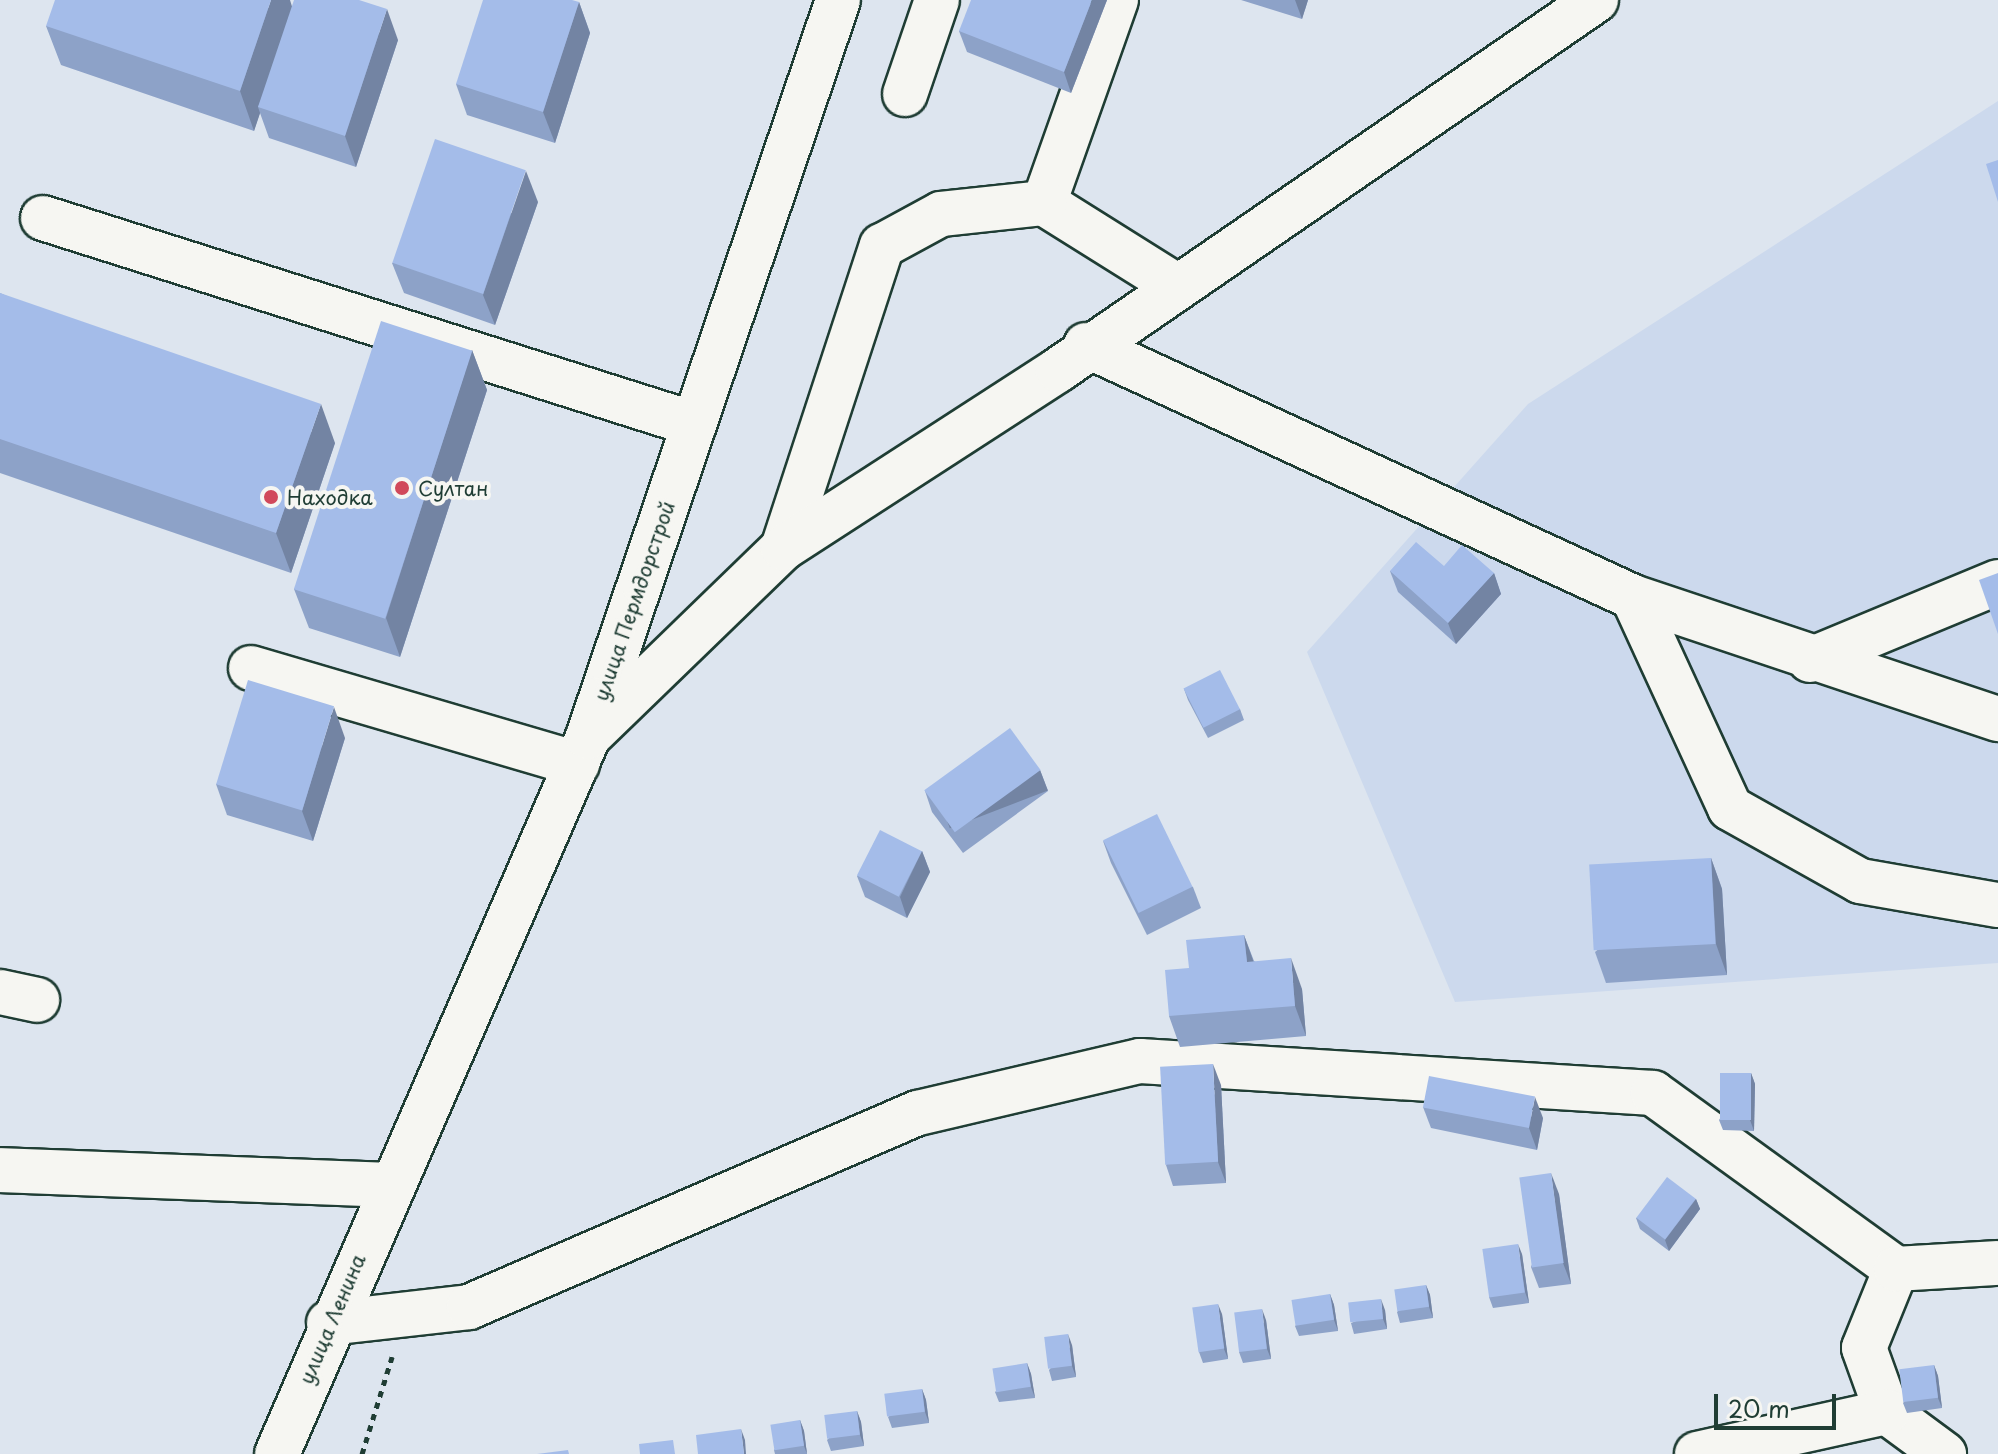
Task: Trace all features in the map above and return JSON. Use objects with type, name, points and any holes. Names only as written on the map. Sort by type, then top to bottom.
[{"type":"street","name":"улица Пермдорстрой","points":[[389,1185],[582,750],[838,0]]},
{"type":"street","points":[[905,94],[937,0]]},
{"type":"street","points":[[1044,203],[1116,0]]},
{"type":"street","points":[[251,668],[582,750],[783,548],[1178,287],[1596,0]]},
{"type":"street","points":[[783,548],[882,246],[941,214],[1044,203],[1178,287]]},
{"type":"street","points":[[43,218],[694,424]]},
{"type":"street","points":[[1086,345],[1633,597],[1884,687],[1998,719]]},
{"type":"street","points":[[1810,660],[1998,582]]},
{"type":"street","points":[[1633,597],[1730,808],[1860,881],[1998,905]]},
{"type":"street","points":[[329,1323],[469,1307],[918,1113],[1140,1061],[1653,1093],[1896,1269],[1998,1263]]},
{"type":"street","points":[[0,1170],[389,1185]]},
{"type":"street","name":"улица Ленина","points":[[277,1454],[389,1185]]},
{"type":"street","points":[[1896,1269],[1864,1348],[1887,1412],[1944,1454]]},
{"type":"street","points":[[1697,1454],[1887,1412]]},
{"type":"path","points":[[362,1454],[406,1314]]},
{"type":"shaded area","points":[[1998,101],[1998,963],[1455,1002],[1307,652],[1528,404]]},
{"type":"building","points":[[55,0],[271,0],[240,91],[46,26]]},
{"type":"building","points":[[294,0],[359,0],[387,9],[345,136],[258,107]]},
{"type":"building","points":[[483,0],[579,2],[543,112],[456,84]]},
{"type":"building","points":[[971,0],[1092,0],[1064,72],[959,31]]},
{"type":"building","points":[[435,139],[526,170],[483,294],[392,263]]},
{"type":"building","points":[[1998,160],[1998,202],[1986,164]]},
{"type":"building","points":[[0,293],[321,404],[276,533],[0,439]]},
{"type":"building","points":[[381,321],[472,351],[385,619],[294,589]]},
{"type":"building","points":[[1416,542],[1444,566],[1462,545],[1494,573],[1448,623],[1390,571]]},
{"type":"building","points":[[1998,573],[1998,634],[1979,580]]},
{"type":"building","points":[[1220,670],[1240,709],[1203,728],[1183,689]]},
{"type":"building","points":[[248,680],[334,706],[302,811],[216,784]]},
{"type":"building","points":[[1010,728],[1041,770],[955,832],[924,790]]},
{"type":"building","points":[[1157,814],[1193,887],[1139,913],[1103,840]]},
{"type":"building","points":[[880,830],[922,851],[899,897],[857,875]]},
{"type":"building","points":[[1711,858],[1716,944],[1594,950],[1589,864]]},
{"type":"building","points":[[1244,935],[1247,962],[1291,958],[1295,1006],[1169,1016],[1165,970],[1189,968],[1186,940]]},
{"type":"building","points":[[1213,1064],[1218,1162],[1165,1165],[1160,1067]]},
{"type":"building","points":[[1720,1073],[1751,1073],[1751,1120],[1720,1120]]},
{"type":"building","points":[[1429,1076],[1535,1097],[1529,1128],[1423,1107]]},
{"type":"building","points":[[1551,1173],[1564,1263],[1532,1268],[1519,1177]]},
{"type":"building","points":[[1667,1177],[1696,1199],[1665,1239],[1636,1218]]},
{"type":"building","points":[[1518,1244],[1525,1293],[1489,1298],[1482,1249]]},
{"type":"building","points":[[1426,1285],[1429,1307],[1397,1311],[1394,1289]]},
{"type":"building","points":[[1330,1294],[1334,1320],[1296,1326],[1291,1300]]},
{"type":"building","points":[[1381,1299],[1383,1319],[1350,1322],[1348,1302]]},
{"type":"building","points":[[1218,1304],[1224,1349],[1199,1352],[1192,1308]]},
{"type":"building","points":[[1262,1309],[1267,1349],[1239,1352],[1234,1312]]},
{"type":"building","points":[[1068,1334],[1072,1366],[1048,1369],[1044,1337]]},
{"type":"building","points":[[1027,1363],[1031,1387],[996,1392],[992,1368]]},
{"type":"building","points":[[1934,1365],[1938,1398],[1903,1402],[1899,1369]]},
{"type":"building","points":[[922,1389],[925,1412],[887,1416],[884,1394]]},
{"type":"building","points":[[857,1411],[860,1435],[827,1439],[824,1415]]},
{"type":"building","points":[[800,1420],[804,1446],[774,1450],[770,1425]]},
{"type":"building","points":[[741,1429],[744,1454],[698,1454],[696,1435]]},
{"type":"building","points":[[673,1440],[675,1454],[640,1454],[639,1444]]},
{"type":"building","points":[[568,1450],[569,1454],[537,1454]]},
{"type":"place","name":"Султан","points":[[402,488]]},
{"type":"place","name":"Находка","points":[[271,497]]}]
